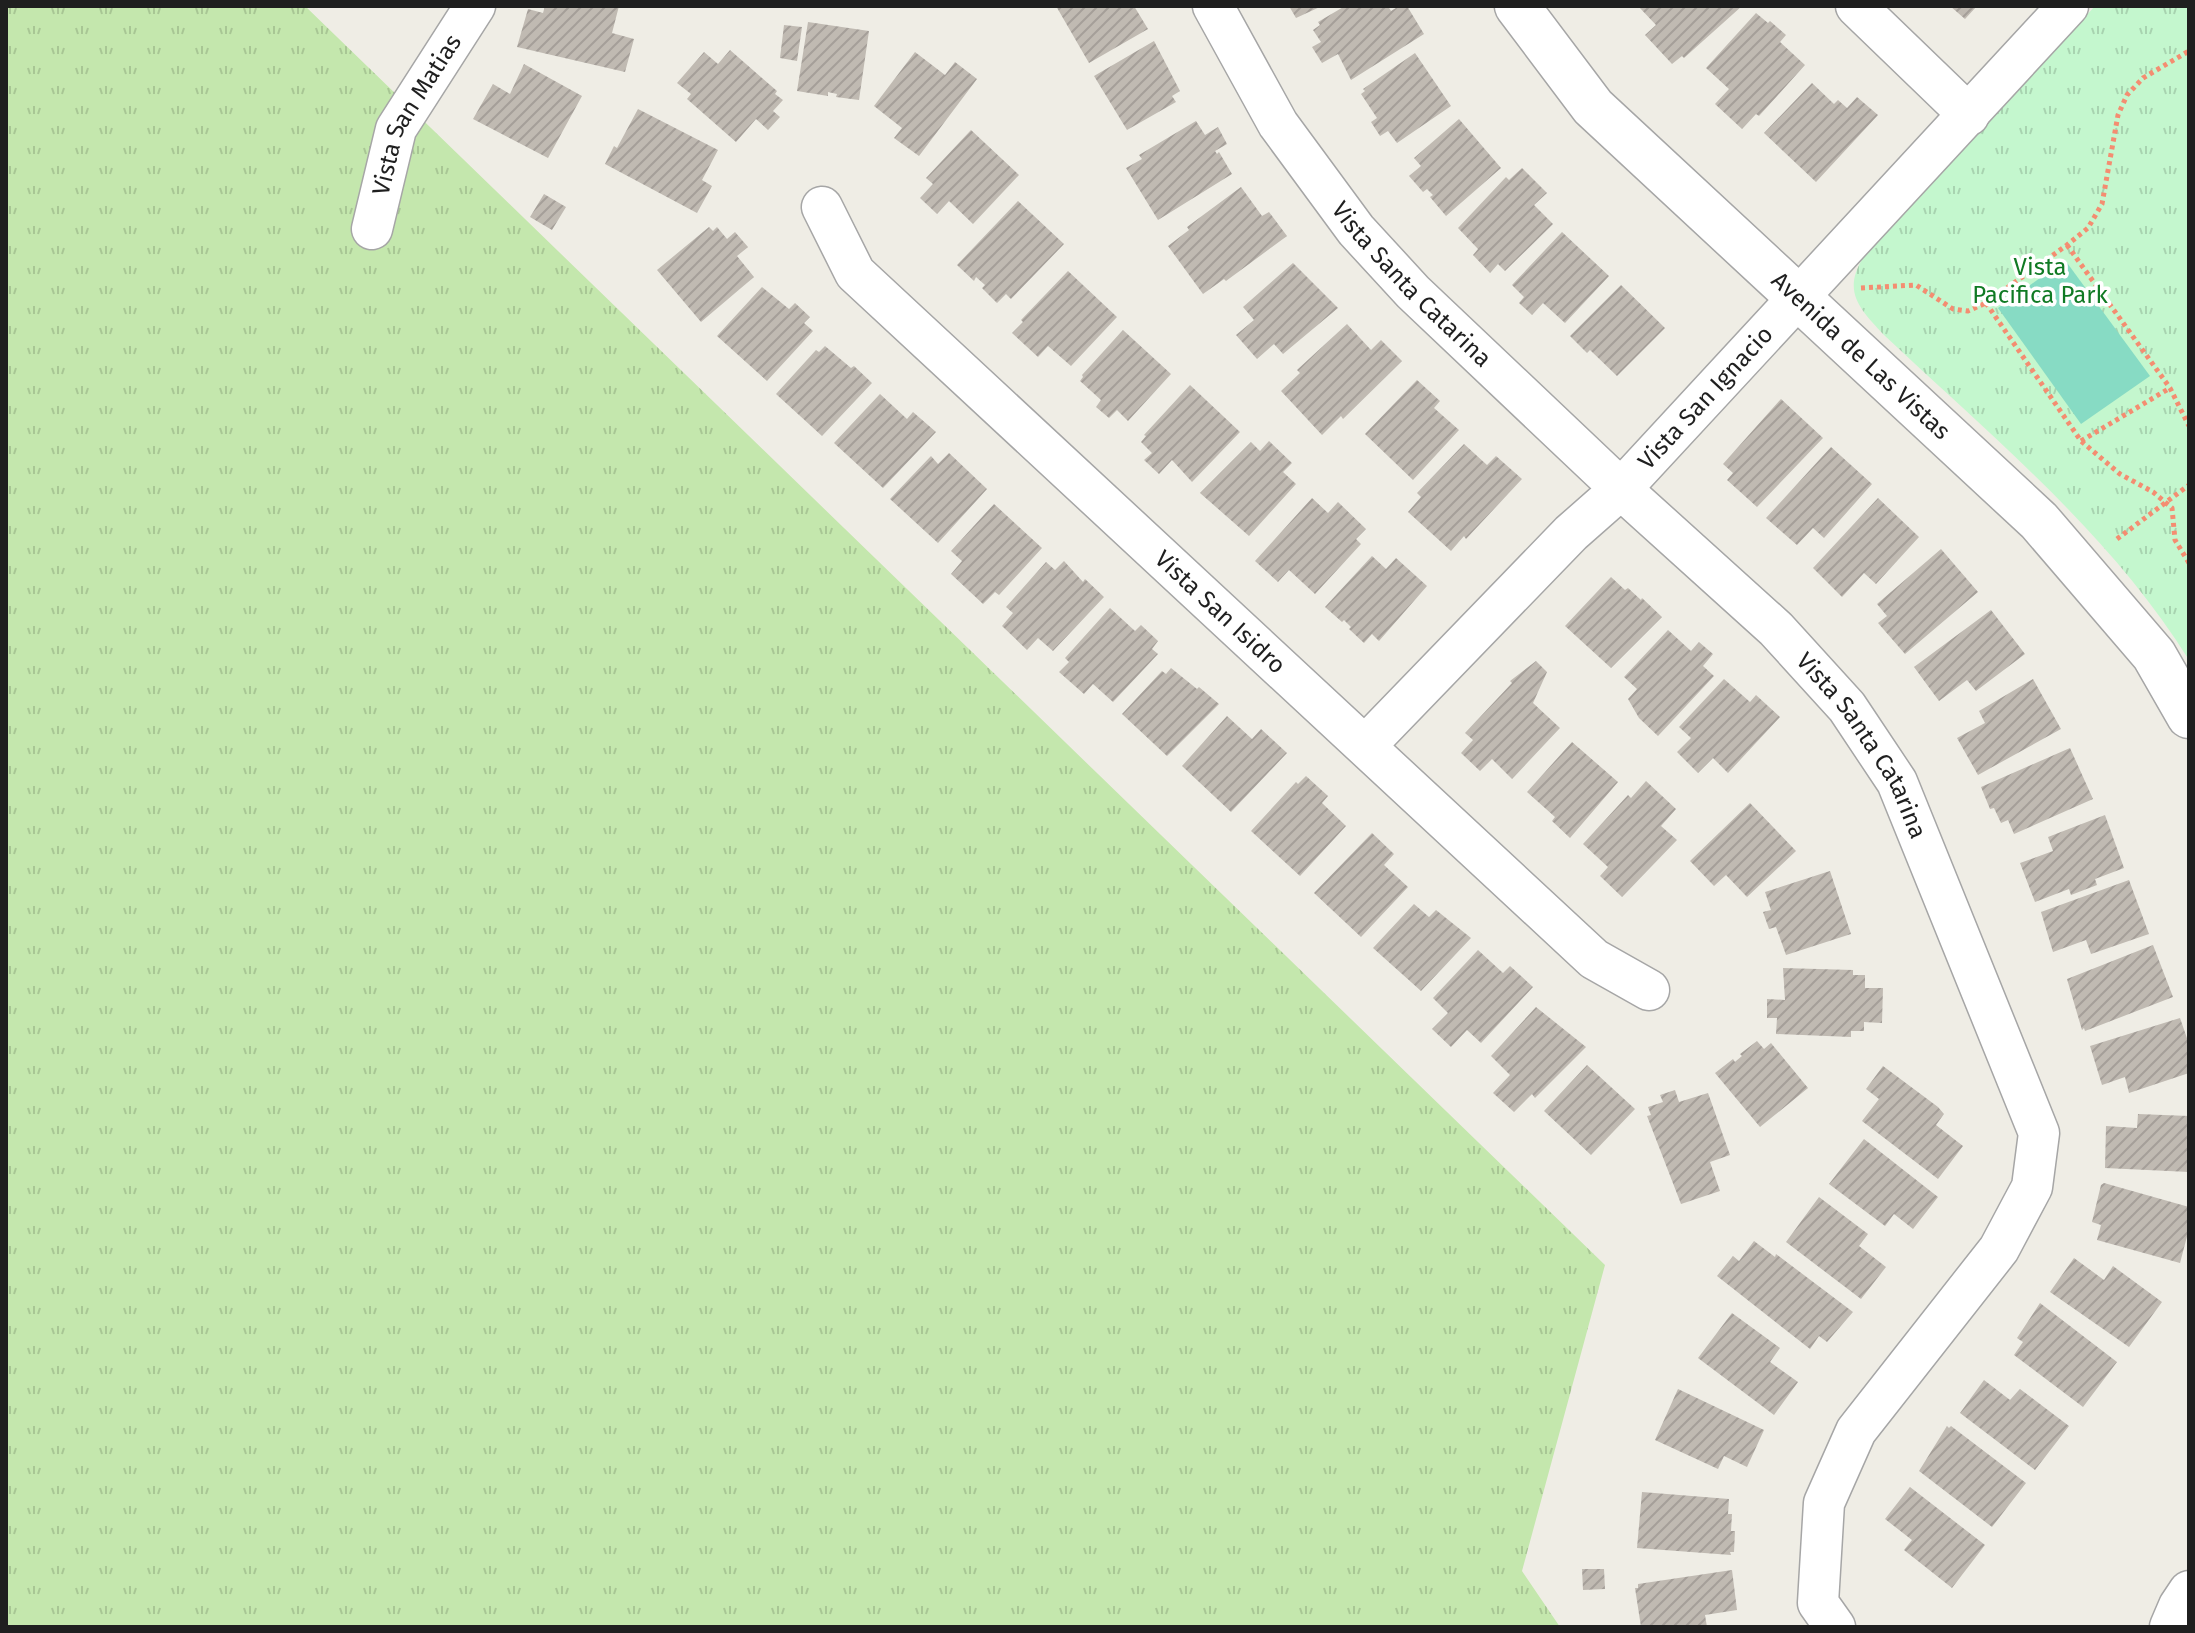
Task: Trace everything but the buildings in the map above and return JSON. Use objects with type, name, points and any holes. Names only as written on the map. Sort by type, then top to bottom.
[{"type":"street","name":"Vista San Matias","points":[[372,229],[396,129],[475,6]]},
{"type":"street","name":"Vista Santa Catarina","points":[[1213,6],[1278,124],[1356,230],[1413,292],[1621,489],[1776,629],[1847,707],[1897,782],[2039,1133],[2032,1187],[1999,1249],[1856,1431],[1824,1503],[1818,1603],[1835,1627]]},
{"type":"street","name":"Avenida de Las Vistas","points":[[1517,6],[1593,107],[2039,521],[2154,655],[2189,716]]},
{"type":"street","points":[[1856,6],[1969,115]]},
{"type":"street","name":"Vista San Ignacio","points":[[1366,745],[1571,533],[1621,489],[2068,6]]},
{"type":"street","name":"Vista San Isidro","points":[[822,207],[855,273],[1594,959],[1649,990]]},
{"type":"street","points":[[2170,1627],[2189,1591]]},
{"type":"path","points":[[1857,289],[1916,285],[1953,309],[1968,311],[1986,303],[2067,245],[2088,228],[2102,204],[2118,115],[2127,95],[2143,78],[2189,51]]},
{"type":"path","points":[[2067,245],[2170,388],[2189,426]]},
{"type":"path","points":[[1986,303],[2081,441],[2120,474],[2165,501],[2174,514],[2175,540],[2189,563]]},
{"type":"path","points":[[2081,441],[2170,388]]},
{"type":"path","points":[[2117,539],[2189,485]]},
{"type":"green space","points":[[6,6],[305,6],[1605,1265],[1522,1571],[1560,1627],[6,1627]]},
{"type":"green space","name":"Vista Pacifica Park","points":[[2095,6],[2189,6],[2189,660],[2158,614],[2086,528],[2007,449],[1884,335],[1861,308],[1854,290],[1857,270],[1863,258]]},
{"type":"green space","points":[[2065,260],[2150,376],[2081,424],[1998,308]]}]
